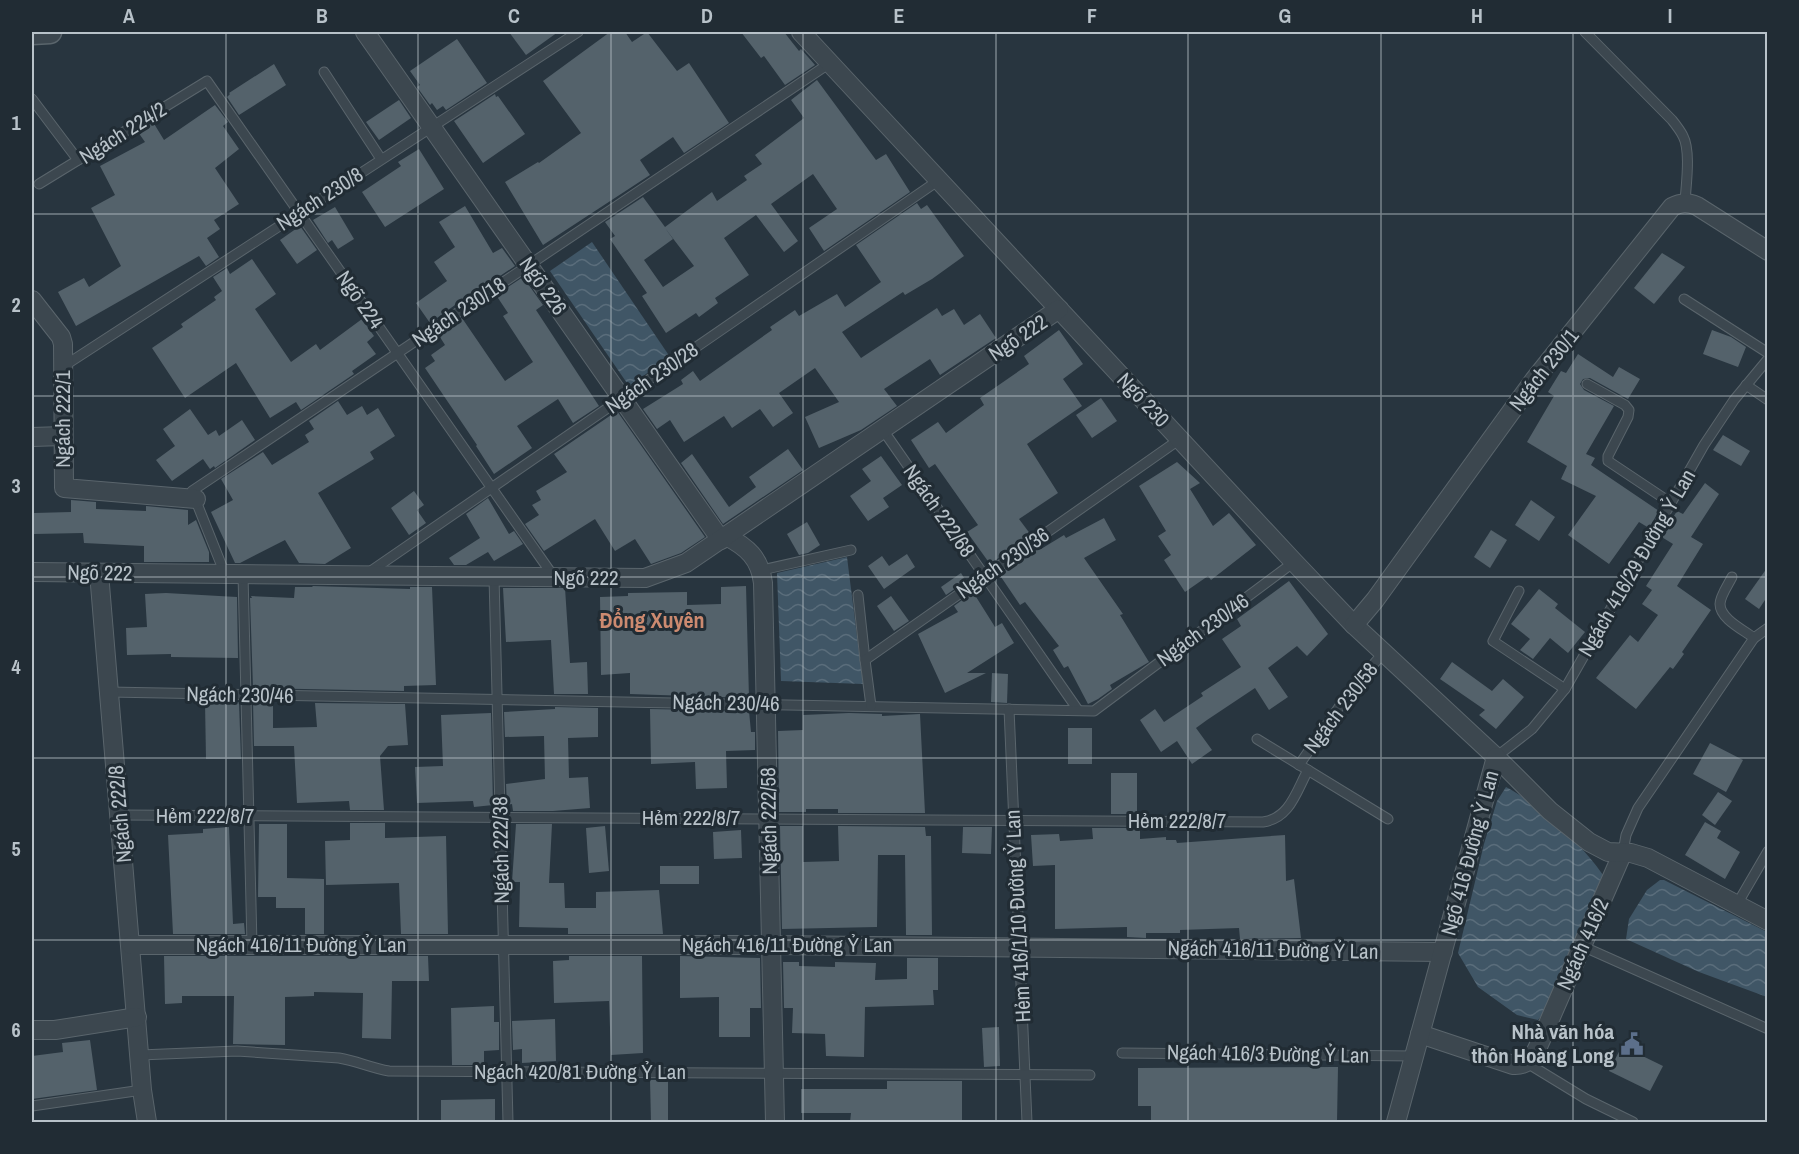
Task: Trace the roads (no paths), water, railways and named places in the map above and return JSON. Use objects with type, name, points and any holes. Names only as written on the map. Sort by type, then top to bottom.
[{"type":"street","points":[[32,33],[50,32]]},
{"type":"street","name":"Ngõ 226","points":[[365,32],[622,399],[723,538]]},
{"type":"street","name":"Ngõ 230","points":[[801,32],[1354,625],[1497,757]]},
{"type":"street","points":[[1685,202],[1697,206],[1767,251]]},
{"type":"street","name":"Ngách 230/1","points":[[1354,625],[1375,600],[1534,380],[1672,207],[1685,202]]},
{"type":"street","name":"Ngách 222/1","points":[[32,300],[63,344],[64,488],[196,499]]},
{"type":"street","name":"Ngõ 222","points":[[32,572],[645,578],[686,563],[1059,309]]},
{"type":"street","points":[[32,437],[63,436]]},
{"type":"street","points":[[723,538],[749,552],[757,560],[762,570]]},
{"type":"street","name":"Ngách 222/58","points":[[762,570],[775,1122]]},
{"type":"street","name":"Ngách 222/8","points":[[99,573],[140,1055]]},
{"type":"street","name":"Ngõ 416 Đường Ỷ Lan","points":[[1497,757],[1569,828],[1602,850],[1648,858],[1767,921]]},
{"type":"street","name":"Ngõ 416 Đường Ỷ Lan","points":[[1396,1122],[1497,757]]},
{"type":"street","name":"Ngách 416/2","points":[[1527,1063],[1537,1049],[1623,852]]},
{"type":"street","name":"Ngách 416/11 Đường Ỷ Lan","points":[[131,945],[771,945],[1443,952]]},
{"type":"street","points":[[32,1030],[55,1030],[137,1017]]},
{"type":"street","points":[[1420,1034],[1513,1065],[1527,1063]]},
{"type":"street","points":[[140,1055],[147,1122]]},
{"type":"lane","name":"Ngách 230/8","points":[[63,366],[578,32]]},
{"type":"lane","points":[[1585,32],[1672,120],[1683,135],[1686,150],[1685,202]]},
{"type":"lane","name":"Ngách 230/18","points":[[196,499],[192,491],[830,63]]},
{"type":"lane","points":[[324,72],[381,159]]},
{"type":"lane","name":"Ngách 224/2","points":[[39,184],[207,81]]},
{"type":"lane","name":"Ngõ 224","points":[[207,81],[554,578]]},
{"type":"lane","points":[[32,99],[78,160]]},
{"type":"lane","name":"Ngách 230/28","points":[[364,576],[939,180]]},
{"type":"lane","points":[[1684,299],[1767,353]]},
{"type":"lane","name":"Ngách 416/29 Đường Ỷ Lan","points":[[1497,757],[1532,729],[1565,689],[1704,445],[1767,359]]},
{"type":"lane","points":[[1587,384],[1625,405],[1629,410],[1628,417],[1608,456],[1608,461],[1671,503]]},
{"type":"lane","points":[[1746,385],[1767,400]]},
{"type":"lane","name":"Ngách 222/68","points":[[883,430],[1078,710]]},
{"type":"lane","name":"Ngách 230/36","points":[[865,660],[1180,439]]},
{"type":"lane","points":[[196,499],[234,574],[246,695],[252,945]]},
{"type":"lane","points":[[762,570],[851,550]]},
{"type":"lane","name":"Ngách 230/46","points":[[109,692],[1094,711],[1294,562]]},
{"type":"lane","name":"Ngách 222/38","points":[[494,577],[508,1122]]},
{"type":"lane","points":[[1732,577],[1719,602],[1720,608],[1725,616],[1754,638]]},
{"type":"lane","points":[[1519,591],[1493,641],[1565,689]]},
{"type":"lane","points":[[858,595],[871,706]]},
{"type":"lane","points":[[1623,852],[1629,828],[1638,808],[1754,638],[1767,628]]},
{"type":"lane","name":"Ngách 230/58","points":[[1304,768],[1353,687],[1384,652]]},
{"type":"lane","name":"Hẻm 416/1/10 Đường Ỷ Lan","points":[[1009,709],[1027,1122]]},
{"type":"lane","name":"Ngách 230/58","points":[[1257,739],[1388,819]]},
{"type":"lane","name":"Hẻm 222/8/7","points":[[120,815],[1272,820],[1288,807],[1304,768]]},
{"type":"lane","points":[[1736,906],[1767,851]]},
{"type":"lane","points":[[1582,946],[1767,1029]]},
{"type":"lane","name":"Ngách 420/81 Đường Ỷ Lan","points":[[140,1055],[237,1051],[339,1058],[370,1068],[389,1071],[1090,1076]]},
{"type":"lane","name":"Ngách 416/3 Đường Ỷ Lan","points":[[1122,1053],[1414,1056]]},
{"type":"lane","points":[[1527,1063],[1587,1099],[1633,1122]]},
{"type":"lane","points":[[32,1106],[142,1090]]},
{"type":"water","points":[[592,242],[670,357],[629,386],[550,271]]},
{"type":"water","points":[[847,557],[863,684],[781,681],[777,573]]},
{"type":"water","points":[[1506,787],[1531,803],[1559,826],[1603,875],[1574,945],[1556,981],[1550,1005],[1538,1020],[1517,1015],[1478,987],[1458,953],[1484,844],[1497,801]]},
{"type":"water","points":[[1660,880],[1767,932],[1767,997],[1699,972],[1626,939],[1629,919],[1647,890]]},
{"type":"place","name":"Nhà văn hóa thôn Hoàng Long","points":[[1632,1044]]},
{"type":"district","name":"Đổng Xuyên","points":[[652,620]]}]
